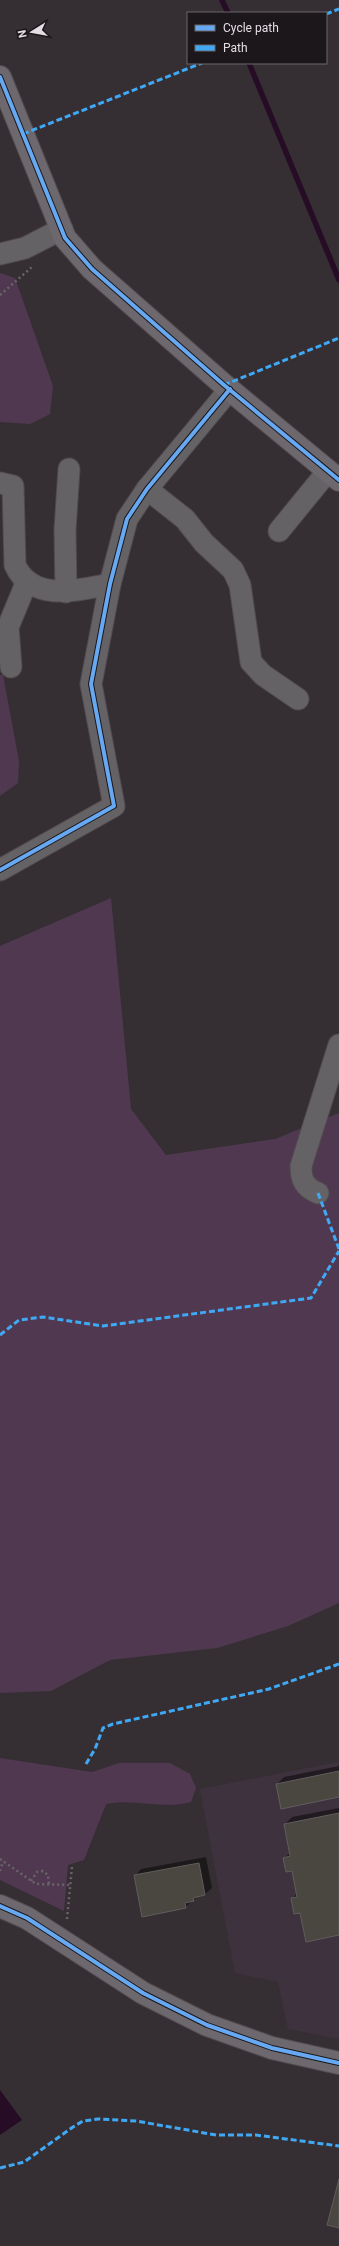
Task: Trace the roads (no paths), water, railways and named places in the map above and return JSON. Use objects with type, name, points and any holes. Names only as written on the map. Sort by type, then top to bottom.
[{"type":"street","points":[[0,77],[65,238],[92,269],[230,389],[333,475],[279,531]]},
{"type":"street","points":[[0,254],[25,248],[62,229]]},
{"type":"street","points":[[0,870],[114,806],[91,684],[110,584],[127,519],[147,489],[230,389]]},
{"type":"street","points":[[66,592],[65,530],[69,469]]},
{"type":"street","points":[[0,483],[13,486],[15,565],[20,575],[33,585],[60,593],[110,584]]},
{"type":"street","points":[[147,489],[185,519],[204,543],[233,570],[240,585],[250,662],[263,674],[298,700]]},
{"type":"street","points":[[11,667],[8,627],[28,581]]},
{"type":"street","points":[[318,1193],[308,1189],[301,1180],[301,1166],[339,1045]]},
{"type":"street","points":[[0,1906],[27,1918],[143,1992],[207,2025],[272,2048],[339,2063]]},
{"type":"waterway","points":[[222,0],[228,12]]},
{"type":"waterway","points":[[249,64],[339,280]]}]
